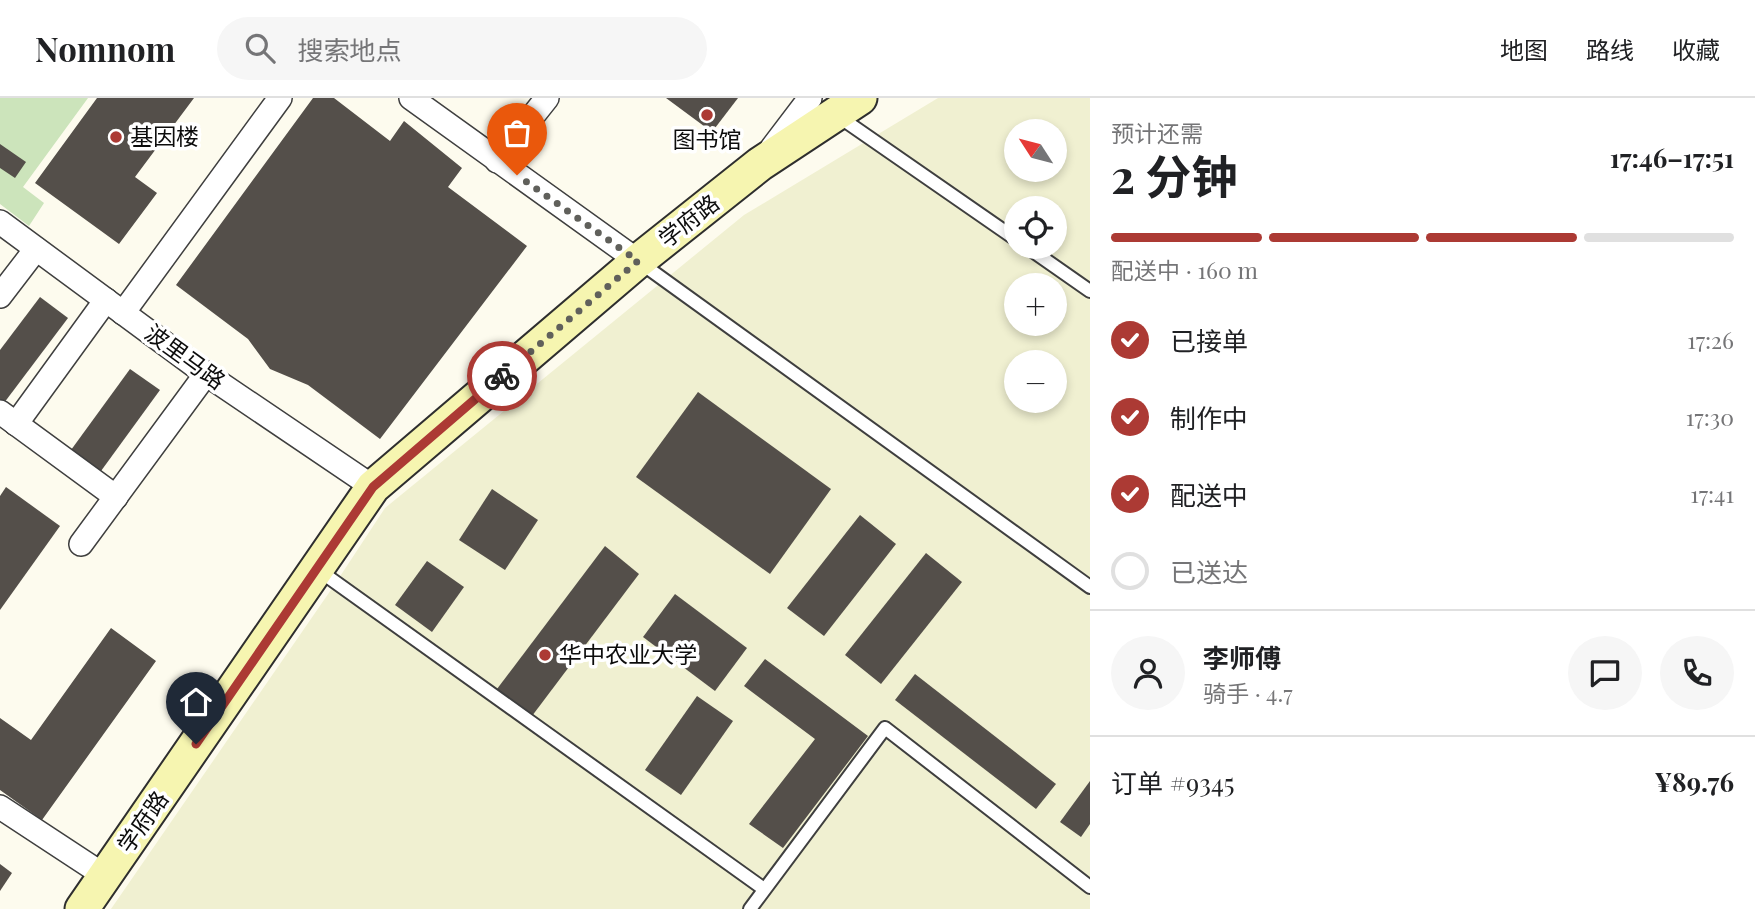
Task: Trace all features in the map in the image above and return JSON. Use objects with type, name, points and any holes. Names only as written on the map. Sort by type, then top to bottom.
[{"type":"street","points":[[116,497],[8,418],[115,306],[280,98]]},
{"type":"street","points":[[411,98],[638,261]]},
{"type":"street","points":[[497,161],[547,98]]},
{"type":"street","name":"学府路","points":[[82,909],[373,487],[638,261],[835,103]]},
{"type":"street","name":"波里马路","points":[[0,222],[206,374],[373,487]]},
{"type":"street","points":[[0,296],[36,249]]},
{"type":"street","points":[[81,544],[206,374]]},
{"type":"street","points":[[0,807],[105,876]]},
{"type":"lane","points":[[835,103],[1004,230]]},
{"type":"lane","points":[[1044,259],[1090,291]]},
{"type":"lane","points":[[638,261],[1090,587]]},
{"type":"lane","points":[[317,569],[764,889]]},
{"type":"lane","points":[[750,909],[885,728],[1090,887]]},
{"type":"green space","points":[[0,98],[88,98],[23,187],[44,203],[29,226],[0,204]]},
{"type":"green space","points":[[938,98],[1090,98],[1090,909],[111,909],[385,508],[744,215]]},
{"type":"building","name":"基因楼","points":[[97,98],[194,98],[135,177],[157,193],[119,244],[35,183]]},
{"type":"building","points":[[313,98],[334,98],[390,141],[404,121],[462,168],[448,187],[527,246],[380,439],[308,385],[270,369],[248,339],[176,285]]},
{"type":"building","name":"图书馆","points":[[666,98],[738,98],[712,132]]},
{"type":"building","points":[[0,144],[26,162],[15,178],[0,168]]},
{"type":"building","points":[[40,297],[68,318],[4,403],[0,399],[0,350]]},
{"type":"building","points":[[130,369],[160,390],[101,471],[71,450]]},
{"type":"building","points":[[698,392],[831,489],[770,574],[636,477]]},
{"type":"building","points":[[6,487],[60,526],[0,610],[0,496]]},
{"type":"building","points":[[492,489],[538,520],[505,570],[459,540]]},
{"type":"building","points":[[860,515],[896,544],[824,636],[787,608]]},
{"type":"building","points":[[605,546],[639,574],[532,716],[497,689]]},
{"type":"building","points":[[926,553],[962,582],[881,684],[845,655]]},
{"type":"building","points":[[427,561],[464,587],[432,632],[395,605]]},
{"type":"building","points":[[675,594],[747,648],[715,691],[643,637]]},
{"type":"building","points":[[111,628],[156,661],[42,820],[0,790],[0,718],[31,740]]},
{"type":"building","points":[[765,659],[868,736],[783,848],[749,824],[815,739],[744,686]]},
{"type":"building","points":[[915,674],[1056,784],[1036,809],[895,700]]},
{"type":"building","points":[[697,696],[733,721],[681,795],[645,770]]},
{"type":"building","points":[[1090,781],[1090,824],[1081,837],[1060,822]]},
{"type":"building","points":[[0,864],[12,873],[0,891]]},
{"type":"way so far","points":[[502,376],[638,261],[517,175]]},
{"type":"place","name":"图书馆","points":[[707,115]]},
{"type":"place","name":"基因楼","points":[[116,137]]},
{"type":"place","name":"华中农业大学","points":[[545,655]]},
{"type":"route","points":[[196,744],[373,487],[502,376]]}]
